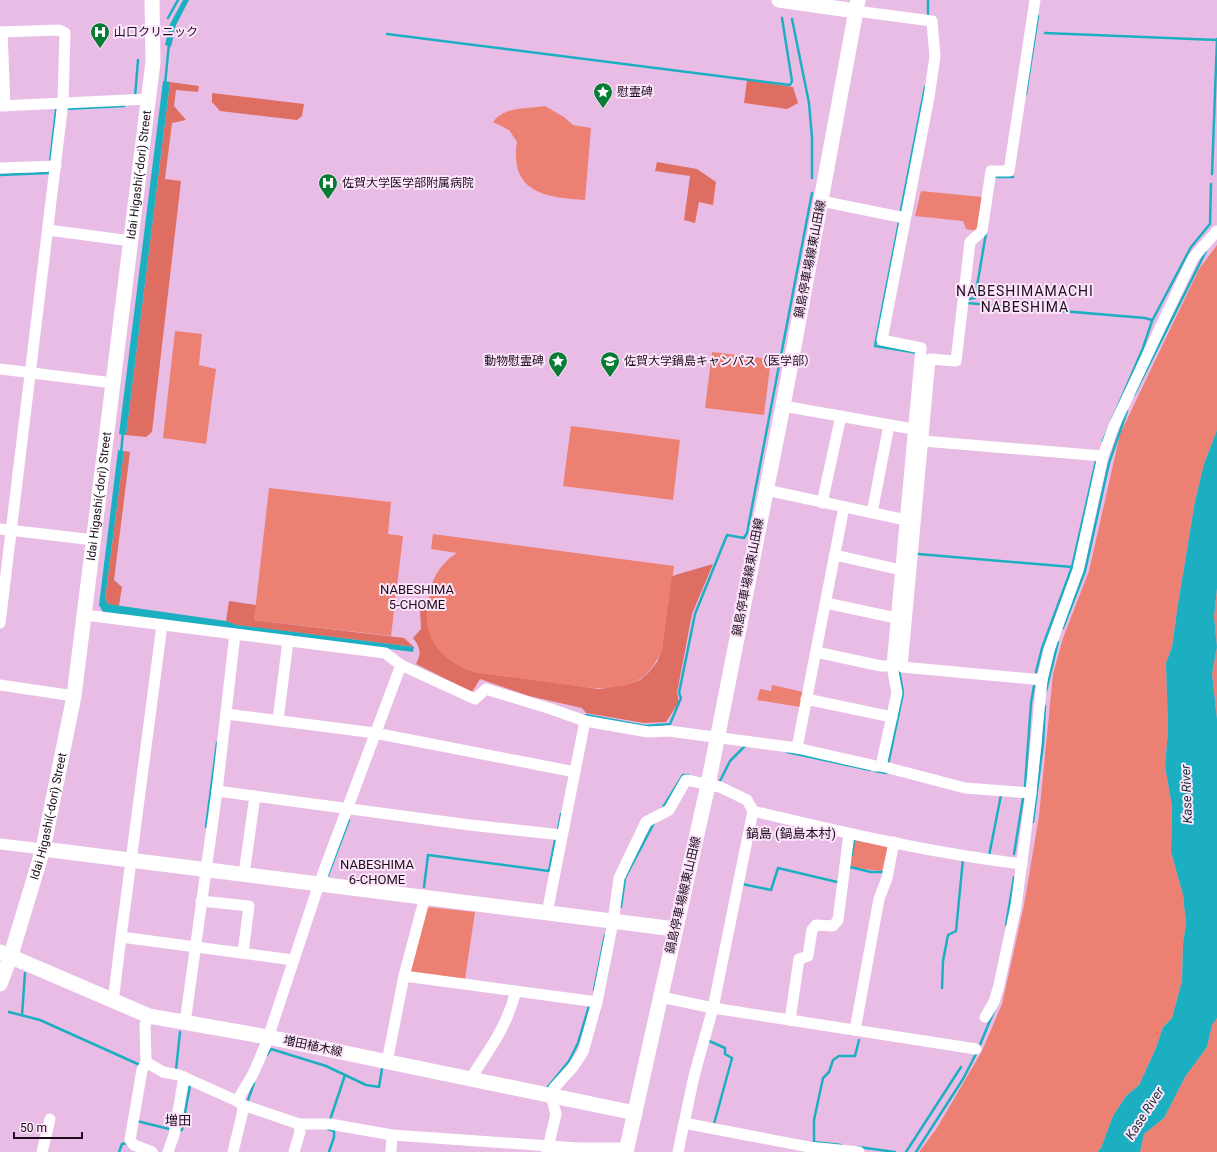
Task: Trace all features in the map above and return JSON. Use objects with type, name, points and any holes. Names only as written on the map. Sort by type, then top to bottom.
[{"type":"street","name":"Idai Higashi(-dori) Street","points":[[0,984],[5,954],[43,849],[74,696],[131,241],[140,99],[153,62],[152,0]]},
{"type":"street","points":[[786,0],[857,6],[932,21],[935,56],[929,97],[882,340],[921,348],[892,666],[898,693],[892,717],[885,767]]},
{"type":"street","points":[[1036,0],[1009,171],[991,171],[982,231],[970,242],[956,361],[930,359],[902,667],[1042,680]]},
{"type":"street","name":"鍋島停車場線東山田線","points":[[626,1150],[708,785],[716,738],[783,406],[857,6]]},
{"type":"street","points":[[0,623],[5,530],[30,373],[48,230],[52,166],[63,107],[65,33],[59,30],[1,32],[2,106],[63,107],[140,99]]},
{"type":"street","points":[[0,168],[52,166]]},
{"type":"street","points":[[821,201],[905,218]]},
{"type":"street","points":[[48,230],[131,241]]},
{"type":"street","points":[[985,1017],[994,1002],[999,985],[1016,906],[1031,793],[1042,680],[1049,650],[1078,570],[1103,456],[1113,428],[1193,258],[1217,231]]},
{"type":"street","points":[[0,369],[113,383]]},
{"type":"street","points":[[783,406],[913,429]]},
{"type":"street","points":[[822,502],[841,416]]},
{"type":"street","points":[[872,513],[889,425]]},
{"type":"street","points":[[923,441],[1103,456]]},
{"type":"street","points":[[766,490],[906,520]]},
{"type":"street","points":[[797,748],[844,507]]},
{"type":"street","points":[[5,530],[94,540]]},
{"type":"street","points":[[835,555],[901,570]]},
{"type":"street","points":[[826,603],[896,618]]},
{"type":"street","points":[[85,615],[385,653],[401,665],[475,700],[486,689],[585,721],[648,732],[669,731],[797,748],[885,767],[965,788],[1031,793]]},
{"type":"street","points":[[113,1002],[162,625]]},
{"type":"street","points":[[185,1023],[205,869],[217,791],[235,634]]},
{"type":"street","points":[[278,720],[288,641]]},
{"type":"street","points":[[816,652],[882,666],[892,666]]},
{"type":"street","points":[[234,1152],[243,1105],[253,1074],[268,1037],[319,884],[401,665]]},
{"type":"street","points":[[0,686],[74,696]]},
{"type":"street","points":[[806,699],[892,717]]},
{"type":"street","points":[[226,714],[375,733],[575,772]]},
{"type":"street","points":[[547,913],[585,721]]},
{"type":"street","points":[[546,1147],[556,1114],[551,1096],[554,1088],[573,1068],[583,1052],[597,1002],[613,922],[619,878],[646,822],[669,810],[686,780],[720,787],[747,800],[753,811],[678,1152]]},
{"type":"street","points":[[217,791],[470,825],[562,835]]},
{"type":"street","points":[[244,874],[255,796]]},
{"type":"street","points":[[753,811],[849,834],[1022,864]]},
{"type":"street","points":[[790,1020],[799,959],[808,956],[812,930],[816,925],[833,926],[838,920],[849,834]]},
{"type":"street","points":[[855,1030],[879,899],[887,878],[894,842]]},
{"type":"street","points":[[0,844],[131,859],[675,929]]},
{"type":"street","points":[[387,1062],[404,976],[425,898]]},
{"type":"street","points":[[201,900],[249,906],[243,953]]},
{"type":"street","points":[[122,937],[293,960]]},
{"type":"street","name":"増田植木線","points":[[5,954],[113,1002],[149,1016],[268,1037],[635,1114]]},
{"type":"street","points":[[404,976],[597,1002]]},
{"type":"street","points":[[470,1079],[499,1037],[511,1012],[516,991]]},
{"type":"street","points":[[661,997],[710,1010],[790,1020],[976,1049]]},
{"type":"street","points":[[149,1016],[145,1025],[144,1066],[132,1143],[152,1152]]},
{"type":"street","points":[[144,1066],[184,1078],[243,1105],[299,1124],[330,1124],[392,1135],[546,1147],[626,1150]]},
{"type":"street","points":[[168,1152],[174,1135],[184,1078]]},
{"type":"street","points":[[42,1152],[50,1119]]},
{"type":"street","points":[[684,1123],[809,1147],[858,1152]]},
{"type":"street","points":[[294,1152],[300,1132],[299,1124]]},
{"type":"street","points":[[391,1152],[392,1135]]},
{"type":"shaded area","points":[[747,80],[793,87],[798,103],[787,109],[744,103]]},
{"type":"shaded area","points":[[170,82],[199,86],[198,92],[176,90],[174,106],[186,120],[172,123],[165,179],[181,181],[152,432],[146,437],[126,435]]},
{"type":"shaded area","points":[[212,93],[304,104],[302,116],[297,120],[220,111],[212,102]]},
{"type":"shaded area","points":[[545,106],[564,117],[573,125],[591,128],[585,200],[556,197],[544,194],[533,189],[524,182],[519,172],[516,159],[517,142],[509,130],[493,122],[503,113],[517,109]]},
{"type":"shaded area","points":[[657,162],[697,169],[716,182],[713,205],[699,202],[695,223],[684,220],[690,176],[655,171]]},
{"type":"shaded area","points":[[921,191],[982,197],[981,216],[976,231],[966,229],[963,221],[915,216]]},
{"type":"shaded area","points":[[1217,245],[1217,430],[1204,464],[1195,501],[1172,647],[1166,663],[1168,731],[1165,766],[1172,806],[1171,852],[1183,895],[1186,923],[1183,944],[1182,981],[1172,1018],[1163,1027],[1156,1048],[1139,1085],[1126,1096],[1113,1116],[1101,1148],[1097,1152],[919,1152],[937,1128],[982,1051],[1002,1004],[1024,905],[1039,816],[1053,674],[1063,638],[1089,571],[1120,434],[1199,269]]},
{"type":"shaded area","points":[[175,331],[202,334],[199,365],[216,369],[206,444],[163,438]]},
{"type":"shaded area","points":[[712,352],[771,359],[764,415],[705,408]]},
{"type":"shaded area","points":[[571,426],[680,440],[673,500],[563,486]]},
{"type":"shaded area","points":[[124,451],[130,452],[114,580],[122,587],[119,606],[108,604],[105,599]]},
{"type":"shaded area","points":[[269,488],[391,502],[388,534],[403,536],[391,636],[254,620]]},
{"type":"shaded area","points":[[433,534],[674,566],[662,649],[653,667],[639,680],[633,683],[618,687],[600,688],[581,687],[474,672],[458,665],[438,649],[429,634],[426,625],[429,593],[434,579],[441,567],[457,553],[431,549]]},
{"type":"shaded area","points":[[713,564],[692,614],[677,693],[679,702],[666,722],[644,723],[586,713],[582,708],[529,696],[480,679],[472,692],[416,664],[420,653],[413,638],[421,629],[420,608],[427,610],[429,632],[438,649],[454,662],[474,672],[599,689],[627,685],[640,680],[657,662],[662,649],[672,576]]},
{"type":"shaded area","points":[[1217,588],[1217,647],[1214,617]]},
{"type":"shaded area","points":[[229,601],[256,605],[254,620],[404,638],[414,647],[236,625],[226,621]]},
{"type":"shaded area","points":[[1217,647],[1217,719],[1212,674]]},
{"type":"shaded area","points":[[772,685],[803,692],[800,707],[757,700],[760,689],[771,691]]},
{"type":"shaded area","points":[[852,837],[889,844],[882,871],[848,867]]},
{"type":"shaded area","points":[[427,907],[475,912],[465,979],[408,972]]},
{"type":"shaded area","points":[[1217,1018],[1217,1152],[1140,1152],[1144,1134],[1164,1118],[1185,1077],[1207,1047],[1212,1024]]},
{"type":"water","points":[[183,0],[189,0],[176,25],[171,47],[165,45],[170,24]]},
{"type":"water","points":[[163,81],[170,82],[126,435],[119,434]]},
{"type":"water","name":"Kase River","points":[[1217,430],[1217,588],[1214,617],[1217,647],[1212,674],[1217,719],[1217,1018],[1212,1025],[1207,1047],[1185,1077],[1164,1118],[1144,1134],[1140,1152],[1097,1152],[1101,1148],[1113,1116],[1126,1096],[1139,1085],[1156,1048],[1163,1027],[1172,1018],[1182,981],[1183,944],[1186,923],[1183,895],[1171,852],[1172,806],[1165,766],[1168,731],[1166,663],[1172,647],[1195,501],[1204,464]]},
{"type":"water","points":[[118,450],[124,451],[105,599],[108,604],[226,621],[237,625],[414,647],[413,652],[103,612],[99,605]]},
{"type":"waterway","points":[[168,18],[178,0]]},
{"type":"waterway","points":[[928,0],[928,16]]},
{"type":"waterway","points":[[1026,94],[1038,16]]},
{"type":"waterway","points":[[387,34],[790,85],[792,81],[782,18]]},
{"type":"waterway","points":[[792,19],[809,103],[812,138],[812,178]]},
{"type":"waterway","points":[[1045,33],[1217,40]]},
{"type":"waterway","points":[[1212,174],[1217,39]]},
{"type":"waterway","points":[[165,84],[169,44]]},
{"type":"waterway","points":[[135,97],[138,60]]},
{"type":"waterway","points":[[901,210],[925,87]]},
{"type":"waterway","points":[[65,109],[124,106]]},
{"type":"waterway","points":[[50,163],[56,110],[60,110]]},
{"type":"waterway","points":[[0,175],[49,173],[49,170]]},
{"type":"waterway","points":[[994,177],[1013,177]]},
{"type":"waterway","points":[[1103,441],[1143,348],[1152,321],[1191,247],[1210,224],[1211,184]]},
{"type":"waterway","points":[[586,715],[645,726],[670,724],[681,698],[679,693],[695,614],[727,535],[744,538],[747,533],[812,193]]},
{"type":"waterway","points":[[899,222],[875,346],[918,353]]},
{"type":"waterway","points":[[968,299],[975,298],[986,233]]},
{"type":"waterway","points":[[1134,395],[1206,251]]},
{"type":"waterway","points":[[967,303],[1145,318],[1152,320]]},
{"type":"waterway","points":[[1063,628],[1085,571],[1109,463],[1127,411]]},
{"type":"waterway","points":[[121,454],[123,431]]},
{"type":"waterway","points":[[1036,672],[1042,648],[1072,567],[1096,461]]},
{"type":"waterway","points":[[918,554],[1072,567]]},
{"type":"waterway","points":[[1046,691],[1058,642]]},
{"type":"waterway","points":[[888,765],[903,693],[899,670]]},
{"type":"waterway","points":[[1025,786],[1031,703],[1034,686]]},
{"type":"waterway","points":[[1033,822],[1043,744],[1045,706]]},
{"type":"waterway","points":[[206,827],[217,743]]},
{"type":"waterway","points":[[720,781],[730,761],[745,746]]},
{"type":"waterway","points":[[787,752],[870,770]]},
{"type":"waterway","points":[[875,771],[886,773],[887,770]]},
{"type":"waterway","points":[[662,809],[683,775],[688,775]]},
{"type":"waterway","points":[[989,856],[1001,795]]},
{"type":"waterway","points":[[1014,854],[1022,797]]},
{"type":"waterway","points":[[558,829],[561,814]]},
{"type":"waterway","points":[[328,875],[349,820]]},
{"type":"waterway","points":[[621,907],[625,878],[654,823]]},
{"type":"waterway","points":[[424,887],[428,855],[549,871],[555,840]]},
{"type":"waterway","points":[[852,855],[854,840]]},
{"type":"waterway","points":[[942,988],[943,961],[948,935],[956,931],[963,859]]},
{"type":"waterway","points":[[849,869],[850,867],[871,872],[884,872]]},
{"type":"waterway","points":[[742,884],[771,890],[778,868],[837,882]]},
{"type":"waterway","points":[[1006,925],[1014,877]]},
{"type":"waterway","points":[[594,990],[605,935]]},
{"type":"waterway","points":[[22,1015],[25,973]]},
{"type":"waterway","points":[[547,1088],[569,1061],[578,1043],[589,1006]]},
{"type":"waterway","points":[[979,1047],[994,1011]]},
{"type":"waterway","points":[[9,1012],[40,1020],[140,1065]]},
{"type":"waterway","points":[[176,1070],[180,1032]]},
{"type":"waterway","points":[[707,1040],[725,1048],[725,1054],[732,1058],[714,1124]]},
{"type":"waterway","points":[[841,1145],[814,1142],[814,1120],[823,1078],[829,1072],[833,1060],[839,1056],[855,1056],[859,1040]]},
{"type":"waterway","points":[[267,1055],[271,1049],[326,1066],[366,1085],[379,1087],[382,1069]]},
{"type":"waterway","points":[[916,1152],[963,1079],[977,1052]]},
{"type":"waterway","points":[[906,1152],[961,1067]]},
{"type":"waterway","points":[[330,1120],[345,1075]]},
{"type":"waterway","points":[[247,1103],[254,1083]]},
{"type":"waterway","points":[[179,1130],[182,1130],[190,1085],[188,1084]]},
{"type":"waterway","points":[[137,1121],[169,1129]]},
{"type":"waterway","points":[[328,1129],[334,1131],[334,1137],[329,1152]]},
{"type":"waterway","points":[[119,1152],[122,1144],[128,1143]]},
{"type":"waterway","points":[[858,1147],[895,1152]]},
{"type":"place","name":"山口クリニック","points":[[100,49]]},
{"type":"place","name":"慰霊碑","points":[[603,109]]},
{"type":"place","name":"佐賀大学医学部附属病院","points":[[328,200]]},
{"type":"place","name":"動物慰霊碑","points":[[558,378]]},
{"type":"place","name":"佐賀大学鍋島キャンパス（医学部）","points":[[610,378]]},
{"type":"district","name":"NABESHIMAMACHI NABESHIMA","points":[[1025,300]]},
{"type":"district","name":"NABESHIMA 5-CHOME","points":[[417,596]]},
{"type":"district","name":"鍋島 (鍋島本村)","points":[[791,833]]},
{"type":"district","name":"NABESHIMA 6-CHOME","points":[[377,872]]},
{"type":"district","name":"増田","points":[[178,1120]]}]
